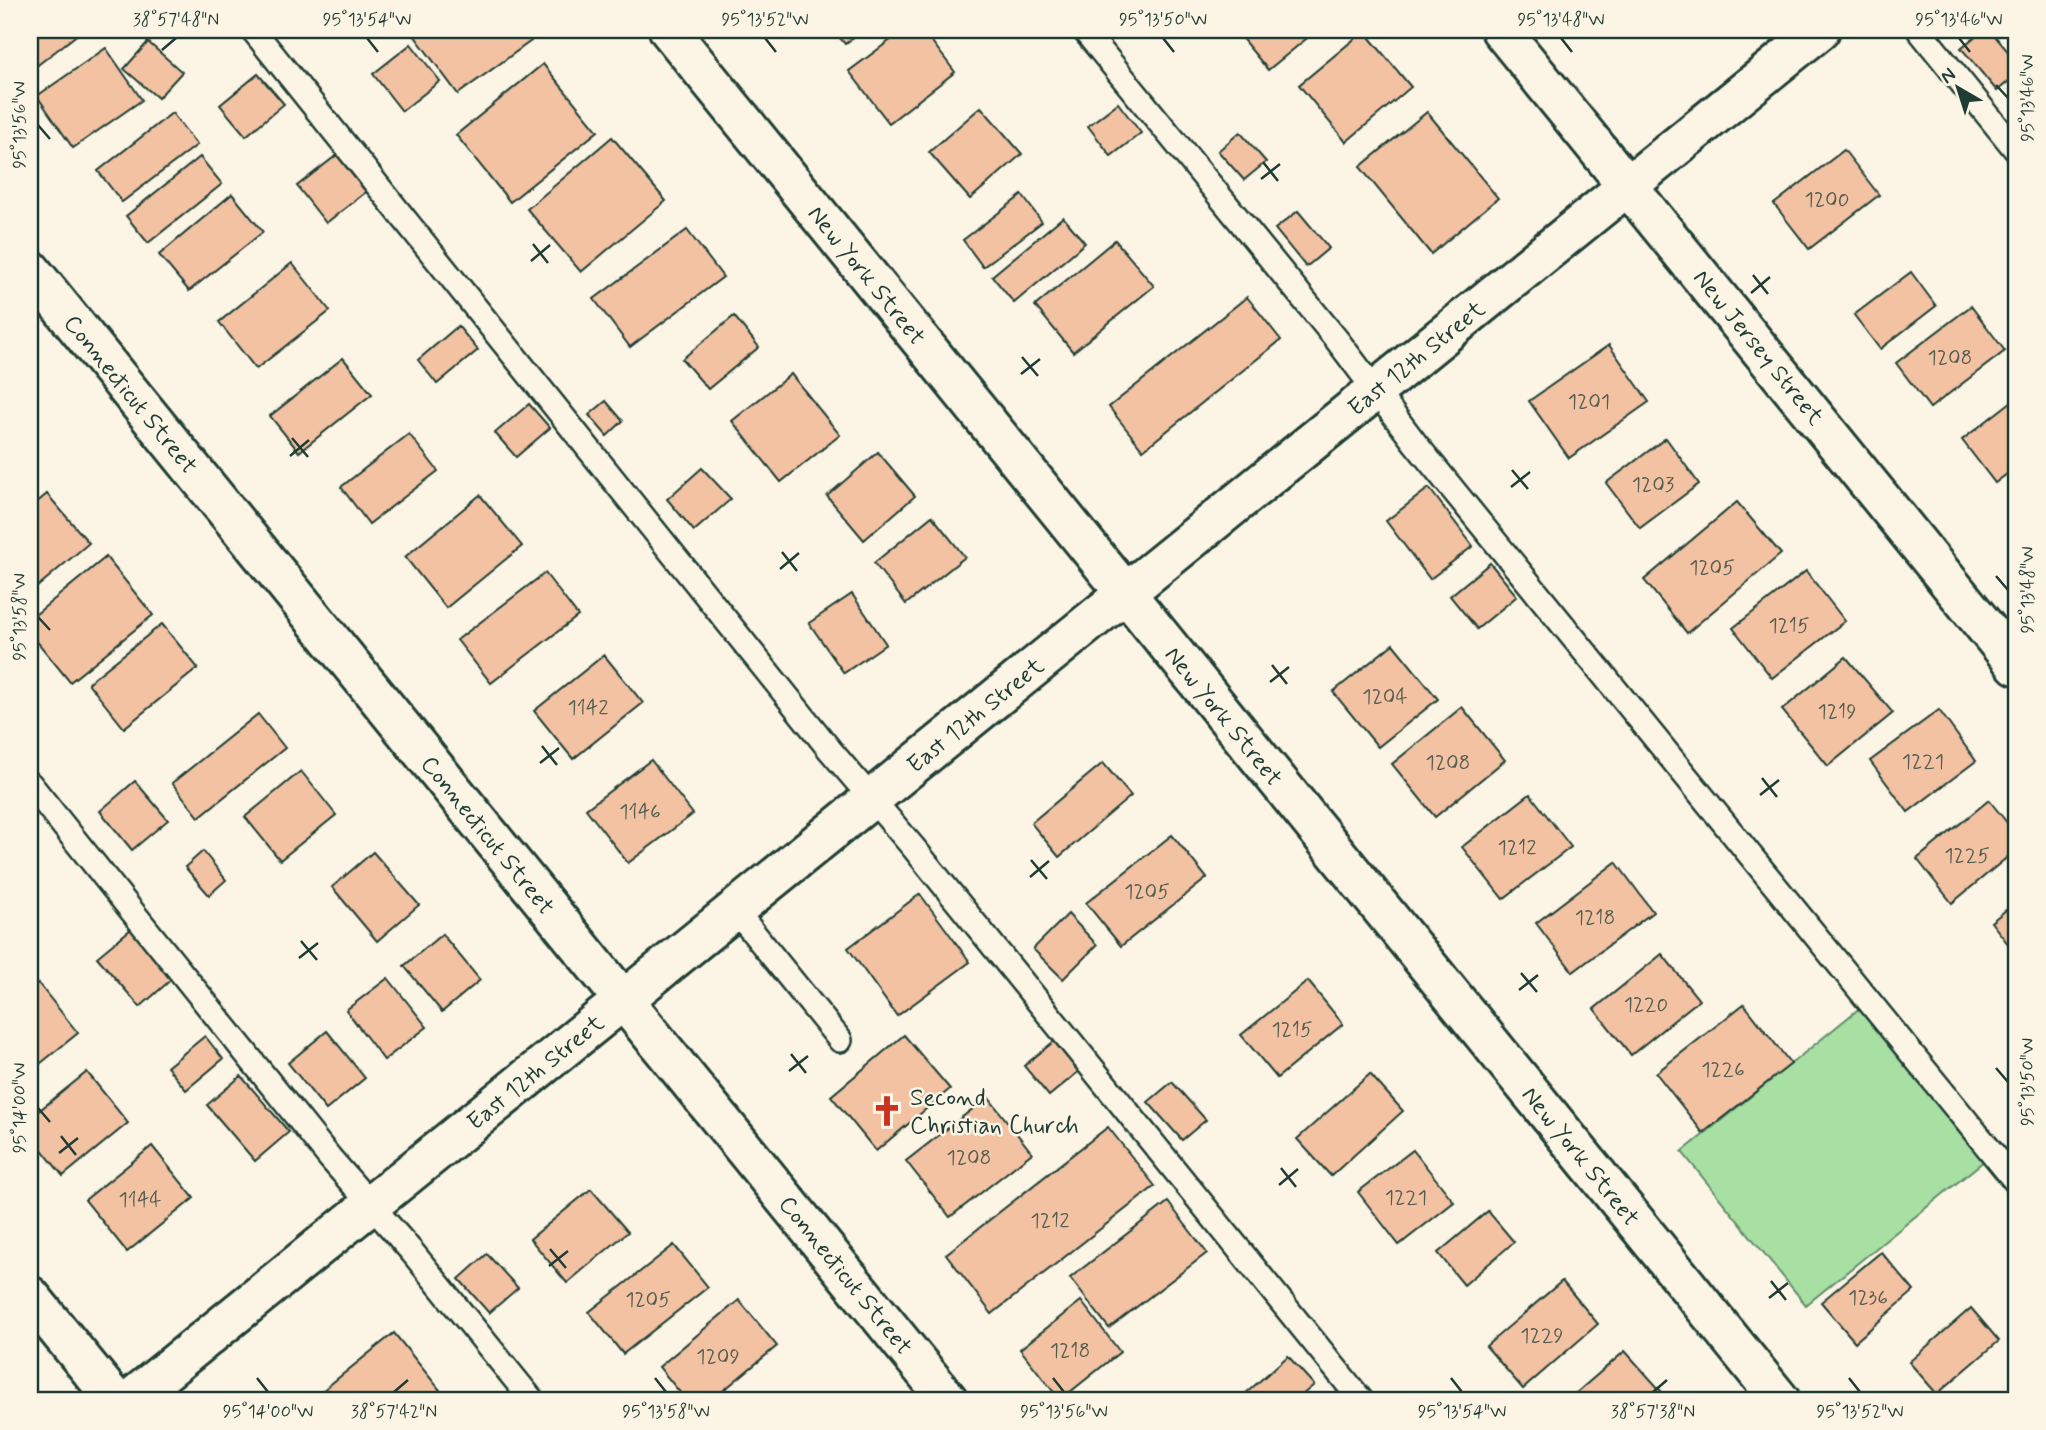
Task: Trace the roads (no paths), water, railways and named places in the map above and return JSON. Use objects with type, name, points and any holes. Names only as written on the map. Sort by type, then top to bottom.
[{"type":"street","name":"New York Street","points":[[669,30],[1780,1400]]},
{"type":"street","name":"New Jersey Street","points":[[1501,30],[2016,665]]},
{"type":"street","name":"East 12th Street","points":[[130,1400],[1820,30]]},
{"type":"street","name":"Connecticut Street","points":[[30,269],[948,1400]]},
{"type":"street","points":[[30,1296],[115,1400]]},
{"type":"lane","points":[[253,30],[813,728],[1361,1400]]},
{"type":"lane","points":[[1083,30],[1328,329],[1423,453],[2016,1182]]},
{"type":"lane","points":[[1919,30],[2016,150]]},
{"type":"lane","points":[[30,784],[330,1158],[413,1253],[532,1400]]},
{"type":"lane","points":[[735,909],[840,1040]]},
{"type":"place","name":"Second Christian Church","points":[[887,1111]]}]
